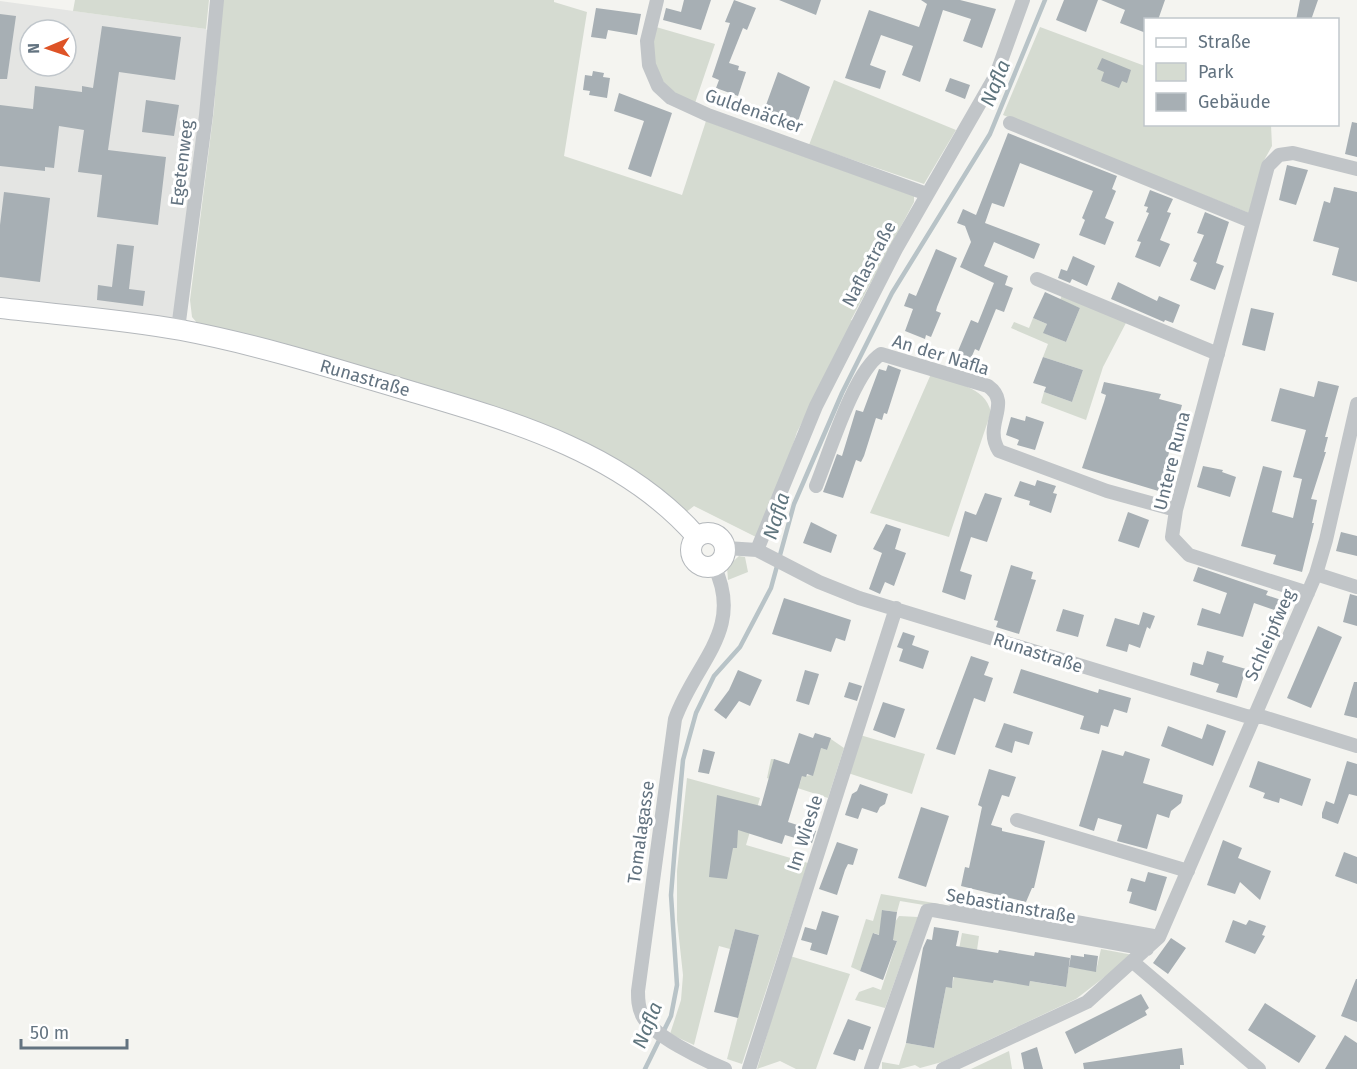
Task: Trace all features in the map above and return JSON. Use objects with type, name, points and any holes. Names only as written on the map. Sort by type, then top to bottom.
[{"type":"street","name":"Egetenweg","points":[[178,329],[206,115],[217,0]]},
{"type":"street","name":"Guldenäcker","points":[[657,0],[647,41],[649,65],[658,86],[671,98],[708,116],[927,194]]},
{"type":"street","name":"Naflastraße","points":[[758,550],[816,406],[927,194],[996,75],[1023,0]]},
{"type":"street","points":[[1010,123],[1253,222]]},
{"type":"street","name":"Untere Runa","points":[[1308,593],[1190,555],[1172,537],[1176,510],[1268,166],[1279,155],[1293,153],[1357,169]]},
{"type":"street","points":[[1037,279],[1218,354]]},
{"type":"street","name":"Runastraße","points":[[0,308],[178,329],[255,346],[481,412],[553,439],[608,465],[645,489],[683,521],[696,537],[712,532],[721,538],[726,548],[758,550],[819,582],[896,608],[1084,668],[1357,746]]},
{"type":"street","name":"An der Nafla","points":[[816,486],[849,402],[867,368],[882,354],[988,386],[995,391],[999,402],[992,430],[993,441],[999,451],[1107,491],[1176,510]]},
{"type":"street","name":"Schleipfweg","points":[[1133,962],[1159,937],[1316,574],[1357,404]]},
{"type":"street","points":[[696,537],[691,547],[693,558],[702,566],[714,566],[723,559],[726,548]]},
{"type":"street","name":"Tomalagasse","points":[[714,566],[725,600],[724,622],[717,640],[693,677],[675,719],[639,984],[640,1012],[656,1029],[676,1044],[725,1069]]},
{"type":"street","points":[[1316,574],[1357,587]]},
{"type":"street","name":"Im Wiesle","points":[[749,1069],[896,608]]},
{"type":"street","points":[[1017,820],[1188,871]]},
{"type":"street","points":[[954,900],[1159,937]]},
{"type":"street","name":"Sebastianstraße","points":[[871,1069],[927,911],[933,910],[1146,949]]},
{"type":"street","points":[[948,1068],[1088,1002],[1133,962],[1259,1069]]},
{"type":"shaded area","points":[[0,1],[206,29],[212,37],[178,329],[0,308]]},
{"type":"green space","points":[[75,0],[209,0],[206,29],[73,11]]},
{"type":"green space","points":[[222,0],[554,0],[554,2],[587,12],[564,156],[682,195],[706,121],[914,196],[914,202],[851,320],[854,321],[797,432],[783,476],[756,537],[694,506],[685,513],[609,458],[198,324],[192,317],[190,300],[214,109]]},
{"type":"green space","points":[[656,27],[715,44],[694,106],[672,90],[658,74],[653,54]]},
{"type":"green space","points":[[1040,27],[1144,66],[1144,126],[1271,126],[1272,146],[1262,164],[1249,213],[1003,115]]},
{"type":"green space","points":[[834,80],[956,130],[924,184],[809,145]]},
{"type":"green space","points":[[1063,293],[1127,321],[1103,367],[1086,420],[1041,403],[1044,392],[1072,402],[1083,370],[1043,357],[1048,344],[1011,328],[1014,322],[1029,328],[1033,318],[1047,324],[1044,333],[1066,342],[1080,308],[1060,300]]},
{"type":"green space","points":[[931,374],[975,391],[988,403],[991,412],[949,537],[870,513]]},
{"type":"green space","points":[[739,556],[745,557],[748,572],[728,580],[727,567]]},
{"type":"green space","points":[[860,735],[925,754],[912,794],[848,773]]},
{"type":"green space","points":[[828,737],[844,748],[828,798],[767,778],[771,759],[774,759],[800,783],[802,776],[813,775],[818,747],[827,750]]},
{"type":"green space","points":[[687,778],[760,798],[746,845],[808,863],[742,1064],[727,1059],[759,935],[735,929],[730,949],[719,946],[694,1045],[670,1034],[681,1000],[683,975],[677,920],[677,871]]},
{"type":"green space","points":[[881,894],[1139,938],[1138,941],[900,901],[897,912],[883,910],[881,919],[895,922],[899,916],[918,917],[885,1008],[855,1000],[859,992],[873,987],[881,990],[897,941],[874,933],[860,971],[851,967],[866,919],[873,921]]},
{"type":"green space","points":[[962,933],[979,936],[977,950],[993,983],[994,980],[1029,985],[1030,981],[1065,987],[1069,967],[1096,971],[1101,949],[1133,955],[1076,999],[942,1062],[920,1068],[915,1065],[900,1069],[882,1069],[882,1062],[899,1065],[906,1043],[934,1048],[946,987],[952,987]]},
{"type":"green space","points":[[790,956],[850,974],[816,1069],[796,1069],[780,1061],[757,1069]]},
{"type":"green space","points":[[1009,1051],[1012,1069],[971,1069]]},
{"type":"building","points":[[684,0],[711,0],[701,30],[663,20],[666,8],[681,12]]},
{"type":"building","points":[[734,0],[756,8],[747,30],[743,28],[729,63],[739,66],[738,70],[746,72],[738,96],[716,88],[719,80],[712,77],[730,23],[725,22]]},
{"type":"building","points":[[779,0],[821,0],[816,15]]},
{"type":"building","points":[[921,0],[960,0],[996,9],[982,48],[963,41],[971,19],[943,10],[920,82],[902,75],[913,46],[881,35],[870,65],[886,71],[880,89],[845,78],[869,10],[919,27],[927,4]]},
{"type":"building","points":[[1064,0],[1098,0],[1086,32],[1056,20]]},
{"type":"building","points":[[1101,0],[1165,0],[1159,18],[1144,18],[1144,32],[1120,23],[1125,10]]},
{"type":"building","points":[[1300,0],[1318,0],[1312,18],[1296,18]]},
{"type":"building","points":[[596,8],[641,14],[637,35],[608,30],[606,39],[591,37]]},
{"type":"building","points":[[0,14],[16,16],[7,79],[0,79]]},
{"type":"building","points":[[102,26],[181,37],[175,80],[119,72],[108,150],[166,157],[158,225],[97,217],[102,175],[78,172],[84,130],[59,126],[54,168],[45,167],[45,171],[0,166],[0,105],[33,109],[35,86],[82,92],[82,86],[93,88]]},
{"type":"building","points":[[1102,58],[1131,70],[1127,83],[1122,81],[1119,88],[1101,81],[1104,72],[1097,69]]},
{"type":"building","points":[[593,71],[604,73],[603,77],[610,78],[607,98],[589,95],[590,91],[583,90],[585,75],[592,76]]},
{"type":"building","points":[[778,72],[810,87],[795,130],[762,116]]},
{"type":"building","points":[[950,78],[970,85],[965,99],[945,91]]},
{"type":"building","points":[[619,93],[672,113],[651,177],[628,169],[644,121],[614,111]]},
{"type":"building","points":[[146,100],[179,105],[174,136],[142,132]]},
{"type":"building","points":[[1352,122],[1357,123],[1357,157],[1345,154]]},
{"type":"building","points":[[1008,133],[1117,176],[1112,189],[1116,191],[1105,218],[1114,222],[1105,245],[1079,235],[1085,220],[1082,218],[1093,191],[1020,163],[1004,207],[992,203],[985,223],[1040,244],[1034,259],[994,242],[984,266],[1008,276],[1005,285],[1013,288],[1004,312],[996,309],[979,351],[975,349],[968,365],[957,361],[961,352],[958,351],[971,320],[978,323],[994,283],[960,267],[971,242],[965,226],[957,223],[963,209],[976,215]]},
{"type":"building","points":[[1287,165],[1308,170],[1296,205],[1279,200]]},
{"type":"building","points":[[1334,187],[1357,192],[1357,282],[1332,275],[1339,248],[1313,241],[1324,201],[1330,203]]},
{"type":"building","points":[[1150,190],[1173,199],[1167,212],[1171,213],[1160,240],[1170,244],[1160,267],[1135,257],[1141,242],[1137,241],[1149,213],[1146,212],[1148,207],[1144,206]]},
{"type":"building","points":[[4,192],[50,198],[40,282],[0,277],[0,225]]},
{"type":"building","points":[[1205,212],[1229,222],[1216,263],[1224,266],[1215,290],[1190,280],[1197,263],[1193,261],[1204,235],[1197,233]]},
{"type":"building","points":[[117,244],[134,246],[129,289],[145,291],[143,306],[97,300],[98,285],[112,287]]},
{"type":"building","points":[[936,249],[957,258],[937,307],[936,311],[941,313],[931,337],[926,335],[925,339],[905,331],[913,309],[904,306],[909,293],[916,296]]},
{"type":"building","points":[[1073,256],[1095,266],[1087,286],[1072,279],[1070,283],[1058,278],[1061,269],[1067,271]]},
{"type":"building","points":[[1118,282],[1157,301],[1159,296],[1180,305],[1173,323],[1165,320],[1164,322],[1111,299]]},
{"type":"building","points":[[1045,292],[1080,308],[1066,342],[1043,333],[1047,324],[1033,318]]},
{"type":"building","points":[[1251,308],[1274,313],[1265,351],[1242,345]]},
{"type":"building","points":[[1043,357],[1083,370],[1072,402],[1044,392],[1046,387],[1033,383]]},
{"type":"building","points":[[888,365],[901,370],[887,414],[884,413],[882,420],[876,418],[864,456],[861,462],[856,460],[843,498],[823,492],[837,454],[842,456],[856,410],[863,412],[879,369],[886,371]]},
{"type":"building","points":[[1318,381],[1339,386],[1325,437],[1328,437],[1324,452],[1326,452],[1311,499],[1317,500],[1302,572],[1273,564],[1276,555],[1241,546],[1263,466],[1282,471],[1272,512],[1293,518],[1302,479],[1293,477],[1306,430],[1271,421],[1280,388],[1314,397]]},
{"type":"building","points":[[1104,382],[1161,394],[1159,399],[1182,405],[1164,471],[1171,472],[1165,493],[1082,468],[1106,395],[1101,393]]},
{"type":"building","points":[[1026,416],[1044,422],[1035,450],[1017,445],[1019,440],[1006,435],[1011,417],[1025,421]]},
{"type":"building","points":[[1203,466],[1223,470],[1222,472],[1236,477],[1230,497],[1197,487]]},
{"type":"building","points":[[1037,480],[1056,486],[1053,493],[1057,494],[1051,513],[1029,505],[1030,501],[1014,496],[1020,481],[1035,486]]},
{"type":"building","points":[[985,493],[1002,498],[987,542],[971,537],[960,571],[972,575],[965,600],[942,592],[965,511],[976,515]]},
{"type":"building","points":[[1128,512],[1149,520],[1139,548],[1118,541]]},
{"type":"building","points":[[811,522],[837,535],[831,553],[803,543]]},
{"type":"building","points":[[886,524],[901,529],[895,549],[906,553],[894,586],[885,582],[880,594],[869,589],[882,553],[873,549]]},
{"type":"building","points":[[1341,532],[1357,536],[1357,556],[1336,551]]},
{"type":"building","points":[[1011,565],[1033,572],[1031,579],[1036,580],[1019,634],[996,627],[998,621],[994,620]]},
{"type":"building","points":[[1198,567],[1268,591],[1266,595],[1290,603],[1286,614],[1254,603],[1243,637],[1197,625],[1202,608],[1220,614],[1227,593],[1193,581]]},
{"type":"building","points":[[1350,594],[1357,596],[1357,626],[1343,622]]},
{"type":"building","points":[[784,598],[851,620],[845,641],[836,638],[831,652],[772,634]]},
{"type":"building","points":[[1063,609],[1084,615],[1078,637],[1056,631]]},
{"type":"building","points":[[1143,612],[1155,616],[1150,629],[1147,627],[1140,648],[1129,644],[1127,652],[1106,646],[1115,618],[1139,625]]},
{"type":"building","points":[[1318,626],[1342,637],[1311,708],[1287,698]]},
{"type":"building","points":[[903,632],[915,636],[912,645],[929,651],[923,669],[899,661],[903,649],[897,647]]},
{"type":"building","points":[[1207,651],[1224,656],[1222,662],[1246,669],[1237,698],[1216,692],[1219,684],[1190,675],[1193,662],[1203,665]]},
{"type":"building","points":[[971,656],[989,662],[984,675],[993,678],[985,702],[974,698],[955,755],[936,749]]},
{"type":"building","points":[[1021,669],[1098,693],[1099,689],[1131,698],[1127,713],[1114,709],[1108,727],[1101,725],[1099,734],[1080,729],[1084,716],[1013,693]]},
{"type":"building","points":[[738,670],[762,680],[750,706],[739,701],[726,719],[714,710],[729,690]]},
{"type":"building","points":[[805,670],[819,674],[809,705],[796,701]]},
{"type":"building","points":[[849,682],[862,686],[857,701],[844,697]]},
{"type":"building","points":[[1354,682],[1357,682],[1357,718],[1344,715]]},
{"type":"building","points":[[883,702],[905,709],[895,738],[873,730]]},
{"type":"building","points":[[1004,723],[1033,732],[1029,745],[1015,741],[1012,753],[995,747]]},
{"type":"building","points":[[1207,724],[1226,731],[1213,766],[1161,746],[1168,726],[1202,739]]},
{"type":"building","points":[[799,733],[813,738],[815,733],[831,738],[827,750],[821,748],[813,776],[807,774],[806,777],[802,776],[788,822],[816,831],[812,843],[785,835],[782,844],[738,830],[737,848],[733,848],[727,879],[709,877],[717,795],[761,806],[774,759],[789,764]]},
{"type":"building","points":[[703,749],[715,752],[709,774],[698,772]]},
{"type":"building","points":[[1102,750],[1123,756],[1125,751],[1150,759],[1143,783],[1183,795],[1181,803],[1171,811],[1169,818],[1157,814],[1147,849],[1117,841],[1122,825],[1098,818],[1094,831],[1079,826]]},
{"type":"building","points":[[1258,761],[1311,779],[1302,806],[1280,798],[1279,803],[1263,798],[1265,793],[1249,787]]},
{"type":"building","points":[[1347,761],[1357,764],[1357,796],[1349,794],[1338,824],[1322,818],[1322,813],[1326,801],[1334,804]]},
{"type":"building","points":[[989,769],[1016,777],[1009,797],[1002,795],[991,825],[1002,828],[1002,831],[1045,841],[1034,888],[1026,902],[961,886],[965,867],[969,868],[982,807],[978,805]]},
{"type":"building","points":[[860,784],[888,794],[885,804],[877,813],[862,808],[858,819],[845,815],[852,794],[857,791]]},
{"type":"building","points":[[921,807],[949,816],[926,887],[898,878]]},
{"type":"building","points":[[1223,840],[1242,848],[1238,858],[1271,871],[1260,900],[1240,882],[1235,894],[1207,885]]},
{"type":"building","points":[[837,842],[858,849],[853,865],[848,864],[845,870],[837,895],[819,889]]},
{"type":"building","points":[[1344,852],[1357,857],[1357,884],[1335,876]]},
{"type":"building","points":[[1148,872],[1167,877],[1156,911],[1129,903],[1132,892],[1127,891],[1131,878],[1145,882]]},
{"type":"building","points":[[882,910],[897,912],[893,940],[897,941],[883,980],[860,971],[873,933],[879,935]]},
{"type":"building","points":[[822,911],[839,916],[827,955],[810,950],[812,943],[801,940],[805,927],[816,930]]},
{"type":"building","points":[[1233,920],[1246,925],[1249,920],[1266,926],[1262,935],[1265,936],[1255,954],[1225,942]]},
{"type":"building","points":[[934,927],[959,931],[956,946],[998,953],[999,950],[1034,956],[1035,952],[1070,958],[1066,987],[1030,981],[1029,986],[994,980],[993,983],[953,977],[952,988],[946,987],[934,1048],[906,1043],[923,948],[927,939],[932,940]]},
{"type":"building","points":[[735,929],[759,935],[738,1018],[714,1012]]},
{"type":"building","points":[[1171,938],[1186,948],[1168,974],[1153,963]]},
{"type":"building","points":[[1084,954],[1098,956],[1096,972],[1069,967],[1071,955],[1084,957]]},
{"type":"building","points":[[1357,979],[1357,1022],[1341,1016]]},
{"type":"building","points":[[1141,994],[1149,1008],[1145,1011],[1147,1015],[1075,1054],[1065,1032]]},
{"type":"building","points":[[1265,1003],[1316,1036],[1299,1063],[1248,1030]]},
{"type":"building","points":[[848,1019],[871,1027],[863,1050],[859,1049],[855,1061],[833,1054]]},
{"type":"building","points":[[1345,1035],[1357,1043],[1357,1069],[1325,1069]]},
{"type":"building","points":[[1037,1047],[1043,1069],[1024,1069],[1021,1053]]},
{"type":"building","points":[[1182,1048],[1184,1065],[1180,1065],[1180,1069],[1084,1069],[1083,1063]]},
{"type":"waterway","name":"Nafla","points":[[645,1069],[671,1016],[677,985],[671,895],[683,760],[696,713],[714,676],[740,647],[771,588],[794,504],[842,393],[892,293],[990,134],[1045,0]]}]
